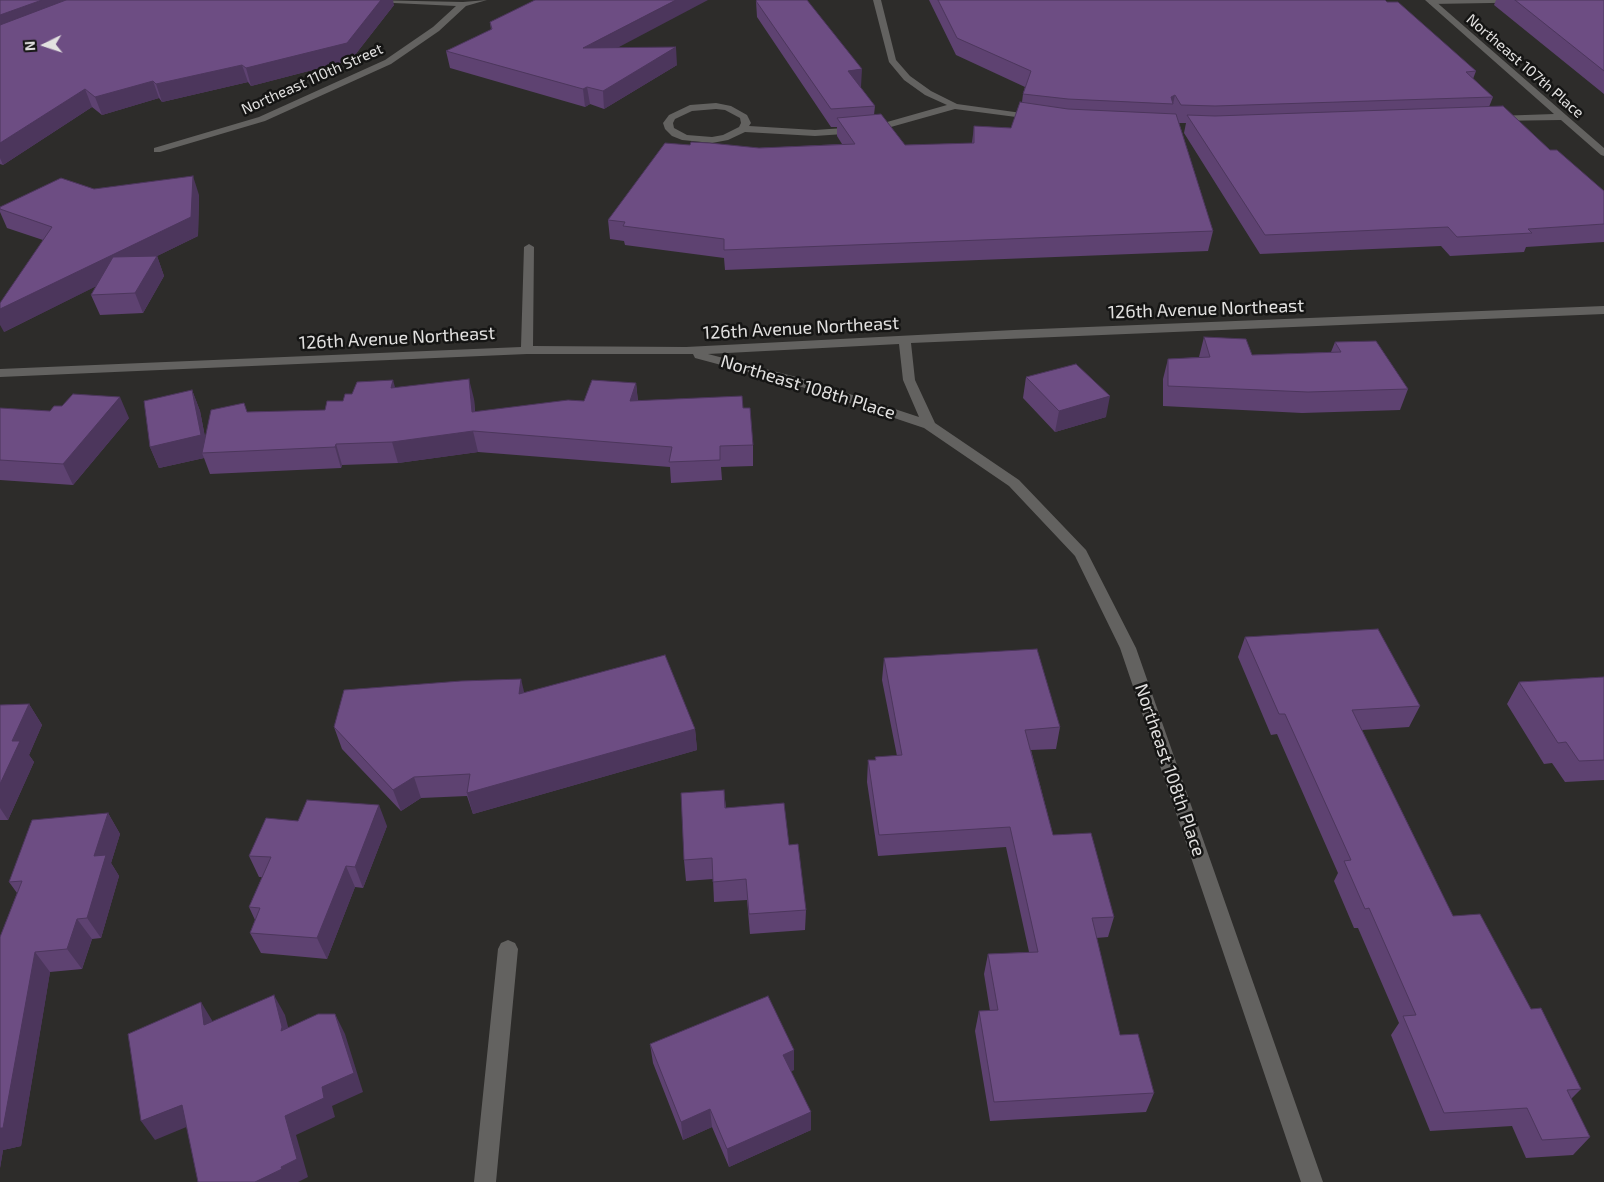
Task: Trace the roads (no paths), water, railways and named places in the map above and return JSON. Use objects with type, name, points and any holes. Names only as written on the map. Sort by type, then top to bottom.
[{"type":"street","points":[[373,0],[463,4],[483,0]]},
{"type":"street","points":[[876,0],[892,60],[907,78],[928,93],[955,106],[1046,120]]},
{"type":"street","points":[[1430,1],[1549,0]]},
{"type":"street","name":"Northeast 107th Place","points":[[1430,1],[1604,153]]},
{"type":"street","name":"Northeast 110th Street","points":[[157,150],[262,120],[388,62],[436,29],[463,4]]},
{"type":"street","points":[[743,129],[746,123],[744,117],[728,108],[716,106],[703,106],[679,112],[668,123],[675,134],[698,140],[725,138],[743,129],[814,134],[873,129],[955,106]]},
{"type":"street","points":[[1483,120],[1563,117]]},
{"type":"street","points":[[527,350],[529,247]]},
{"type":"street","name":"126th Avenue Northeast","points":[[0,373],[527,350],[686,351],[1033,334],[1604,310]]},
{"type":"street","name":"Northeast 108th Place","points":[[905,341],[910,380],[929,425]]},
{"type":"street","name":"Northeast 108th Place","points":[[686,351],[800,382],[929,425],[1014,483],[1081,553],[1128,648],[1312,1182]]},
{"type":"street","points":[[485,1182],[508,949]]}]
